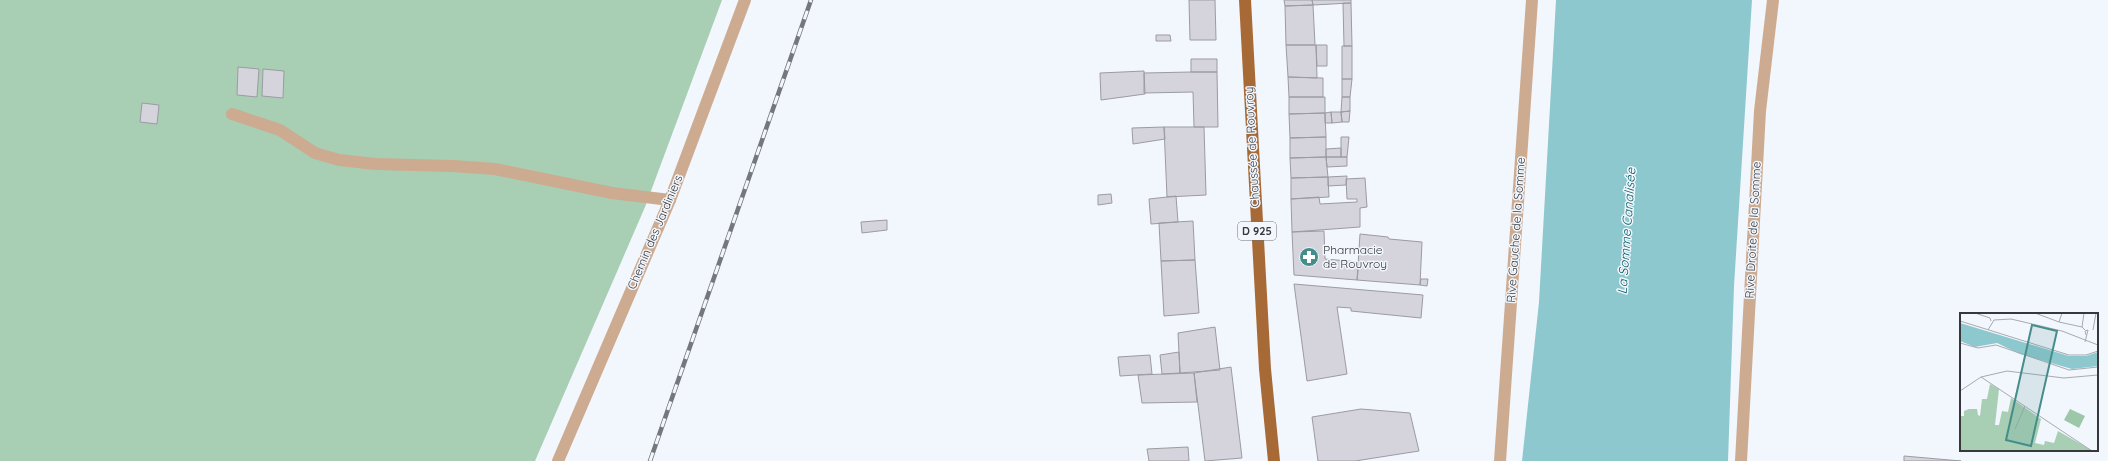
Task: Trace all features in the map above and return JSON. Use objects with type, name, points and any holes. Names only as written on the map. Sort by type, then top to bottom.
[{"type":"main road","name":"Chaussée de Rouvroy","points":[[1245,0],[1265,361],[1274,461]]},
{"type":"street","name":"Chemin des Jardiniers","points":[[558,461],[670,200],[746,0]]},
{"type":"street","name":"Rive Gauche de la Somme","points":[[1500,461],[1532,0]]},
{"type":"street","name":"Rive Droite de la Somme","points":[[1741,461],[1760,111],[1773,0]]},
{"type":"street","points":[[232,114],[280,130],[315,152],[339,160],[376,164],[453,166],[495,169],[612,192],[670,200]]},
{"type":"green space","points":[[0,0],[722,0],[645,207],[535,461],[0,461]]},
{"type":"water","name":"La Somme Canalisée","points":[[1556,0],[1752,0],[1734,286],[1728,461],[1522,461],[1539,302]]},
{"type":"building","points":[[1189,0],[1215,0],[1216,40],[1190,40]]},
{"type":"building","points":[[1284,0],[1312,0],[1313,5],[1285,6]]},
{"type":"building","points":[[1312,0],[1351,0],[1351,3],[1313,5]]},
{"type":"building","points":[[1343,3],[1351,3],[1352,46],[1344,46]]},
{"type":"building","points":[[1313,5],[1315,45],[1286,45],[1285,6]]},
{"type":"building","points":[[1156,35],[1170,35],[1171,41],[1156,41]]},
{"type":"building","points":[[1286,45],[1316,45],[1317,78],[1288,77]]},
{"type":"building","points":[[1316,45],[1327,45],[1327,66],[1317,66]]},
{"type":"building","points":[[1342,46],[1352,46],[1352,79],[1342,79]]},
{"type":"building","points":[[1191,59],[1217,59],[1217,72],[1191,72]]},
{"type":"building","points":[[238,67],[259,69],[257,97],[237,95]]},
{"type":"building","points":[[263,69],[284,71],[283,98],[262,96]]},
{"type":"building","points":[[1144,71],[1145,94],[1101,100],[1100,73]]},
{"type":"building","points":[[1217,72],[1218,127],[1194,127],[1193,92],[1144,93],[1144,73]]},
{"type":"building","points":[[1288,77],[1323,78],[1323,97],[1289,97]]},
{"type":"building","points":[[1342,79],[1352,79],[1350,97],[1342,97]]},
{"type":"building","points":[[1289,97],[1325,97],[1325,113],[1289,114]]},
{"type":"building","points":[[1342,97],[1350,97],[1350,111],[1341,112]]},
{"type":"building","points":[[142,103],[159,105],[157,124],[140,122]]},
{"type":"building","points":[[1350,111],[1349,122],[1342,122],[1341,112]]},
{"type":"building","points":[[1331,112],[1332,123],[1325,123],[1325,113]]},
{"type":"building","points":[[1331,112],[1341,112],[1342,122],[1332,123]]},
{"type":"building","points":[[1325,113],[1326,137],[1290,138],[1289,114]]},
{"type":"building","points":[[1164,127],[1165,139],[1133,144],[1132,128]]},
{"type":"building","points":[[1164,127],[1204,127],[1206,195],[1167,197]]},
{"type":"building","points":[[1326,137],[1326,157],[1290,158],[1290,138]]},
{"type":"building","points":[[1341,137],[1349,137],[1347,157],[1341,157]]},
{"type":"building","points":[[1341,148],[1341,157],[1326,157],[1326,149]]},
{"type":"building","points":[[1326,157],[1347,157],[1347,166],[1327,167]]},
{"type":"building","points":[[1326,157],[1328,177],[1291,178],[1290,158]]},
{"type":"building","points":[[1347,176],[1346,185],[1328,186],[1328,177]]},
{"type":"building","points":[[1328,177],[1329,197],[1291,199],[1291,178]]},
{"type":"building","points":[[1365,178],[1367,207],[1360,208],[1360,227],[1292,232],[1291,199],[1319,197],[1320,204],[1357,202],[1357,199],[1347,199],[1346,179]]},
{"type":"building","points":[[1111,194],[1112,203],[1098,205],[1098,195]]},
{"type":"building","points":[[1176,196],[1178,222],[1151,224],[1149,199]]},
{"type":"building","points":[[887,220],[887,230],[862,233],[861,222]]},
{"type":"building","points":[[1193,221],[1195,260],[1161,261],[1159,223]]},
{"type":"building","name":"Pharmacie de Rouvroy","points":[[1324,231],[1325,259],[1359,262],[1357,280],[1294,275],[1292,232]]},
{"type":"building","points":[[1360,234],[1388,237],[1389,239],[1422,242],[1420,285],[1357,280]]},
{"type":"building","points":[[1195,260],[1199,313],[1164,316],[1161,261]]},
{"type":"building","points":[[1421,279],[1428,279],[1427,286],[1420,285]]},
{"type":"building","points":[[1294,284],[1423,295],[1421,318],[1351,311],[1351,308],[1337,307],[1347,374],[1307,381]]},
{"type":"building","points":[[1215,327],[1220,370],[1180,373],[1178,333]]},
{"type":"building","points":[[1179,352],[1180,373],[1162,374],[1160,355]]},
{"type":"building","points":[[1150,355],[1152,374],[1120,376],[1118,357]]},
{"type":"building","points":[[1231,367],[1242,458],[1205,461],[1194,373]]},
{"type":"building","points":[[1194,373],[1197,402],[1142,403],[1138,375]]},
{"type":"building","points":[[1361,409],[1410,413],[1419,451],[1355,461],[1318,461],[1312,417]]},
{"type":"building","points":[[1188,447],[1189,461],[1149,461],[1147,449]]},
{"type":"building","points":[[1904,456],[1961,461],[1904,461]]},
{"type":"railway","points":[[650,461],[811,0]]},
{"type":"place","name":"Pharmacie de Rouvroy","points":[[1309,257]]}]
